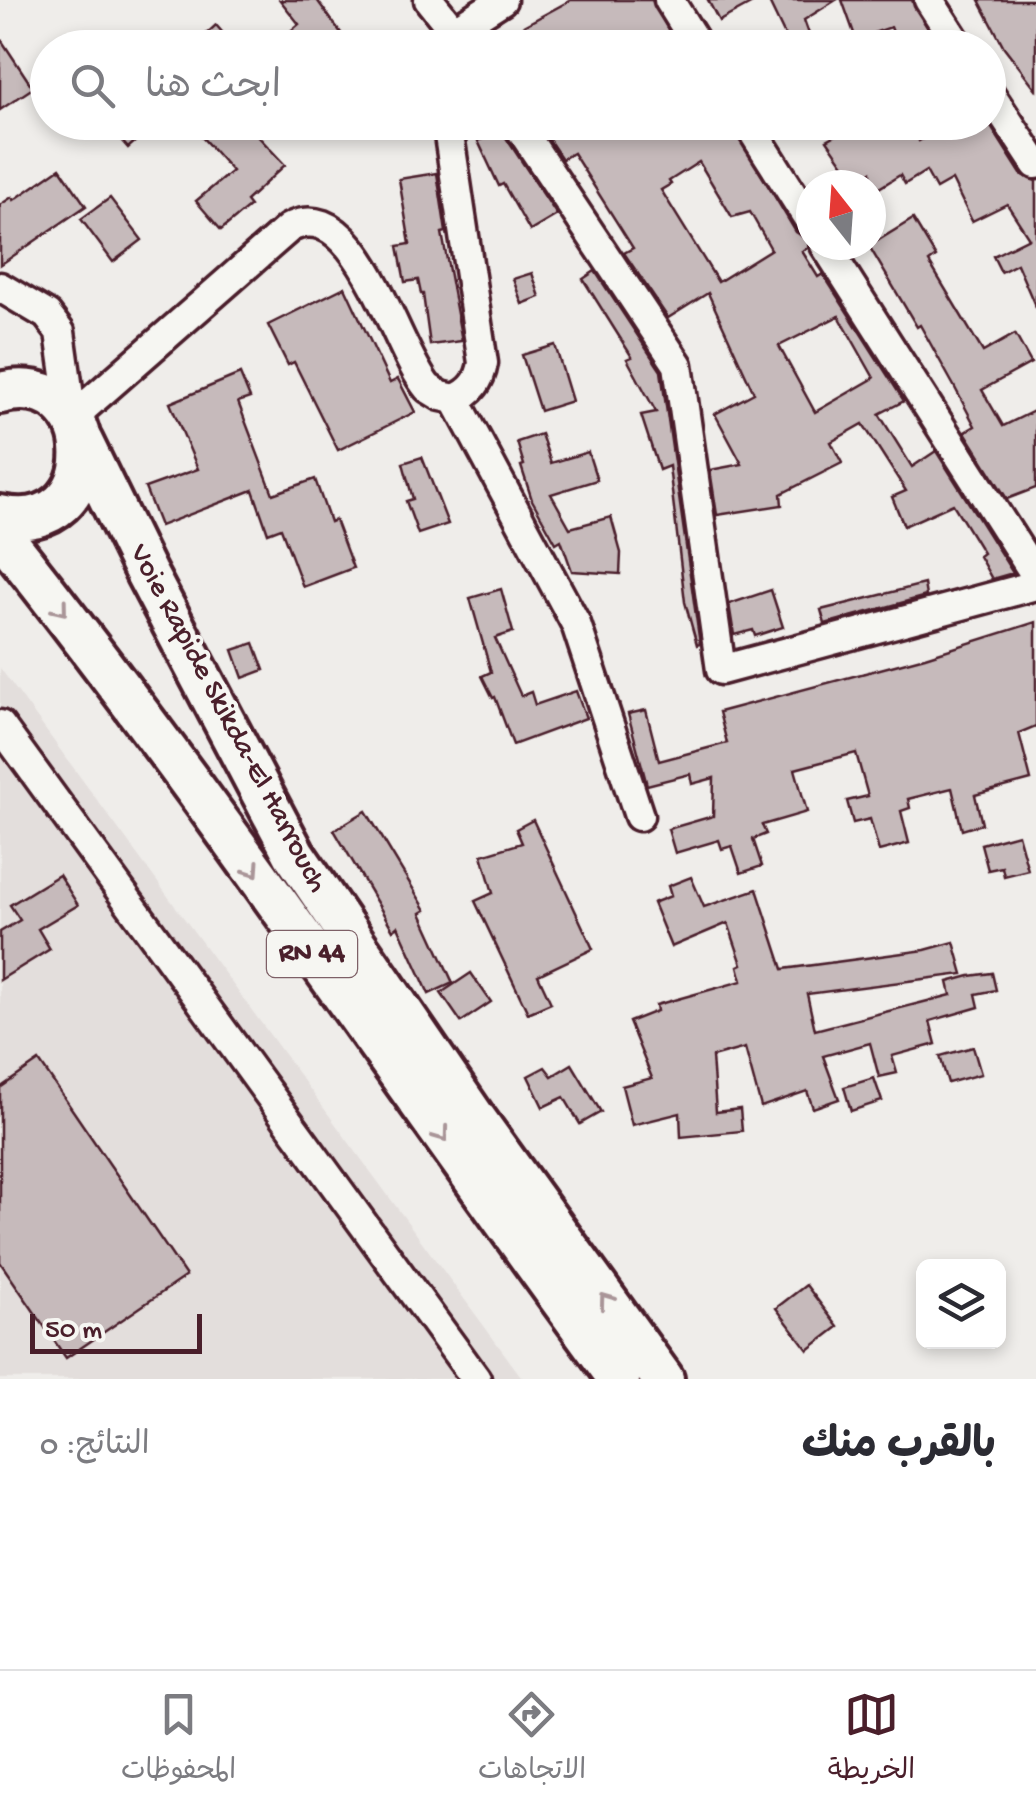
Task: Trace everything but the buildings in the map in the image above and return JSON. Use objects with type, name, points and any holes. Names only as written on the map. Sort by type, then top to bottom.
[{"type":"highway","points":[[0,516],[29,519],[53,510],[72,491],[82,468],[78,430],[57,402],[36,392],[5,388]]},
{"type":"highway","name":"Voie Rapide Skikda-El Harrouch","points":[[78,430],[146,573],[294,854],[454,1088],[664,1379]]},
{"type":"highway","name":"Voie Rapide Skikda-El Harrouch","points":[[0,532],[189,776],[310,952],[619,1379]]},
{"type":"street","points":[[428,0],[449,30]]},
{"type":"street","points":[[471,30],[502,0]]},
{"type":"street","points":[[669,0],[688,30]]},
{"type":"street","points":[[930,0],[949,30]]},
{"type":"street","points":[[1006,118],[1036,164]]},
{"type":"street","points":[[78,430],[288,228],[312,221],[336,230],[358,260],[423,382],[434,393],[455,399],[472,390],[483,363],[450,140]]},
{"type":"street","points":[[528,140],[678,365],[721,670],[1036,585]]},
{"type":"street","points":[[758,140],[796,199]]},
{"type":"street","points":[[835,260],[1036,576]]},
{"type":"street","points":[[0,287],[47,315],[60,332],[78,430]]},
{"type":"street","points":[[455,399],[576,624],[639,816]]},
{"type":"street","points":[[0,725],[476,1379]]},
{"type":"shaded area","points":[[0,668],[523,1379],[0,1379]]}]
